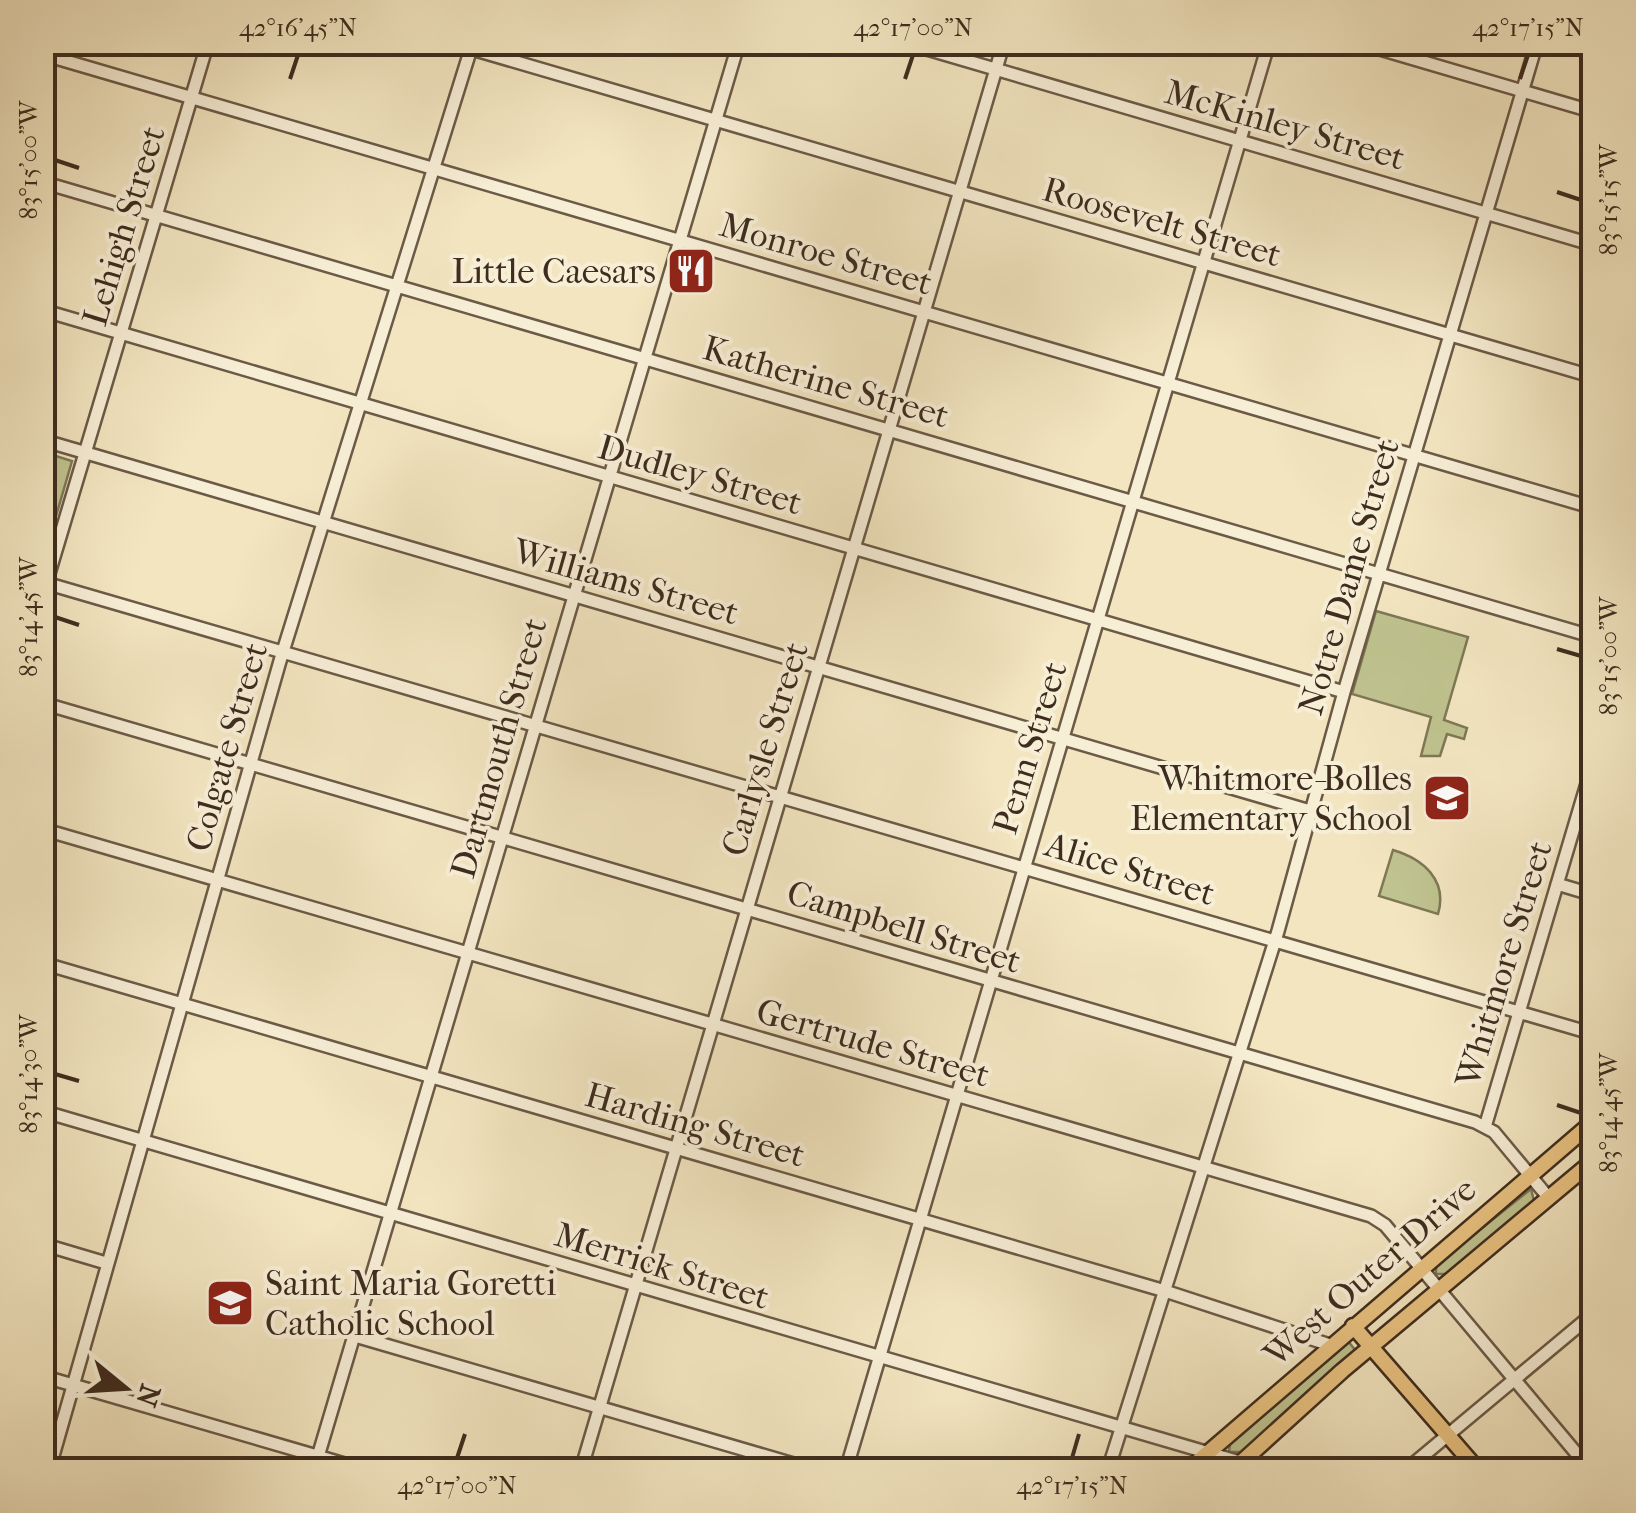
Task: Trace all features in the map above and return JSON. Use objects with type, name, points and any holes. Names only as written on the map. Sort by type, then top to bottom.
[{"type":"main road","name":"West Outer Drive","points":[[1188,1470],[1594,1121]]},
{"type":"main road","name":"West Outer Drive","points":[[1237,1467],[1370,1346],[1594,1160]]},
{"type":"main road","points":[[1353,1326],[1478,1470]]},
{"type":"street","name":"Lehigh Street","points":[[42,597],[208,42]]},
{"type":"street","name":"Roosevelt Street","points":[[448,42],[1594,377]]},
{"type":"street","name":"Dartmouth Street","points":[[314,1470],[739,42]]},
{"type":"street","name":"McKinley Street","points":[[904,42],[1594,245]]},
{"type":"street","name":"Carlysle Street","points":[[580,1470],[1004,42]]},
{"type":"street","name":"Penn Street","points":[[846,1470],[1269,42]]},
{"type":"street","points":[[1356,42],[1594,112]]},
{"type":"street","name":"Notre Dame Street","points":[[1108,1470],[1275,941],[1344,692],[1536,42]]},
{"type":"street","name":"Colgate Street","points":[[48,1470],[284,650],[472,46]]},
{"type":"street","name":"Monroe Street","points":[[42,54],[1594,508]]},
{"type":"street","name":"Katherine Street","points":[[42,182],[1594,638]]},
{"type":"street","name":"Dudley Street","points":[[42,310],[1344,692]]},
{"type":"street","name":"Williams Street","points":[[42,440],[1310,811]]},
{"type":"street","name":"Alice Street","points":[[44,583],[1594,1034]]},
{"type":"street","name":"Campbell Street","points":[[42,703],[1485,1126]]},
{"type":"street","name":"Whitmore Street","points":[[1485,1126],[1593,763]]},
{"type":"street","name":"Gertrude Street","points":[[42,828],[1379,1220],[1591,1464]]},
{"type":"street","points":[[1557,884],[1594,895]]},
{"type":"street","name":"Harding Street","points":[[42,963],[919,1219],[1330,1344]]},
{"type":"street","name":"Merrick Street","points":[[42,1110],[1206,1454],[1237,1467],[1267,1470]]},
{"type":"street","points":[[1485,1126],[1548,1198]]},
{"type":"street","points":[[42,1244],[106,1262]]},
{"type":"street","points":[[1406,1470],[1594,1313]]},
{"type":"street","points":[[354,1336],[814,1470]]},
{"type":"street","points":[[42,1376],[364,1470]]},
{"type":"green space","points":[[42,452],[72,461],[43,561]]},
{"type":"green space","points":[[1376,611],[1468,637],[1444,720],[1467,728],[1464,739],[1447,734],[1440,756],[1421,756],[1431,717],[1352,694]]},
{"type":"green space","points":[[1393,850],[1423,865],[1436,881],[1438,914],[1379,896]]},
{"type":"green space","points":[[1531,1189],[1534,1201],[1447,1274],[1436,1274],[1436,1265]]},
{"type":"green space","points":[[1348,1341],[1356,1351],[1241,1452],[1229,1452],[1230,1443]]},
{"type":"place","name":"Little Caesars","points":[[691,271]]},
{"type":"place","name":"Whitmore-Bolles Elementary School","points":[[1447,798]]},
{"type":"place","name":"Saint Maria Goretti Catholic School","points":[[230,1303]]}]
